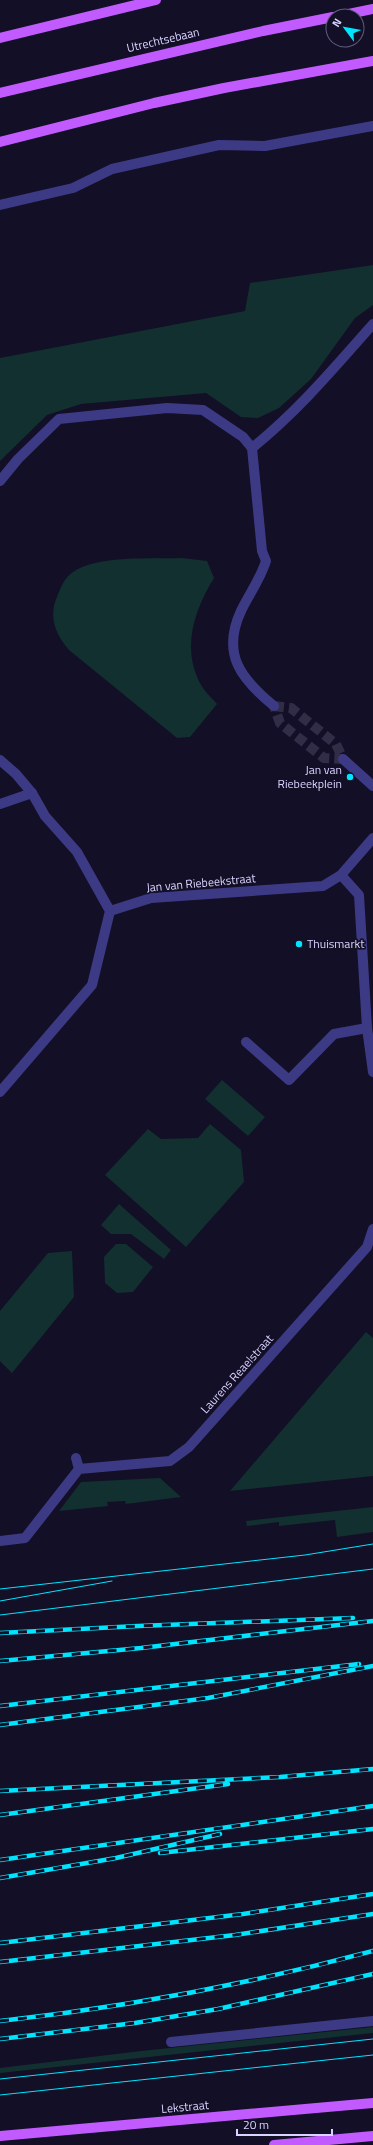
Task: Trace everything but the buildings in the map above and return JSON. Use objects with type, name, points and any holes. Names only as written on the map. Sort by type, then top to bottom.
[{"type":"main road","points":[[0,38],[156,0]]},
{"type":"main road","name":"Utrechtsebaan","points":[[0,93],[263,30],[325,18]]},
{"type":"main road","points":[[0,142],[177,98],[373,61]]},
{"type":"main road","name":"Lekstraat","points":[[0,2136],[373,2103]]},
{"type":"main road","points":[[274,2145],[373,2136]]},
{"type":"street","points":[[0,205],[73,188],[112,169],[219,145],[265,146],[373,126]]},
{"type":"street","points":[[252,448],[279,426],[308,399],[373,324]]},
{"type":"street","points":[[0,481],[18,459],[59,419],[167,408],[202,410],[243,437],[252,448],[262,551],[266,561],[260,578],[241,611],[233,635],[236,662],[244,677],[254,689],[274,706]]},
{"type":"street","points":[[343,759],[373,786]]},
{"type":"street","points":[[0,760],[16,774],[32,793],[45,816],[77,852],[110,911],[92,985],[0,1092]]},
{"type":"street","points":[[0,804],[32,793]]},
{"type":"street","points":[[373,838],[342,875],[359,895],[367,1028],[373,1072]]},
{"type":"street","name":"Jan van Riebeekstraat","points":[[110,911],[151,898],[323,886],[342,875]]},
{"type":"street","points":[[246,1042],[289,1080],[334,1034],[367,1028]]},
{"type":"street","name":"Laurens Reaelstraat","points":[[79,1470],[170,1462],[189,1447],[370,1250],[373,1229]]},
{"type":"street","points":[[0,1541],[25,1538],[79,1470],[76,1458]]},
{"type":"street","points":[[172,2042],[373,2021]]},
{"type":"green space","points":[[373,265],[373,305],[355,318],[311,379],[279,408],[258,418],[241,417],[206,393],[81,404],[47,415],[0,461],[0,358],[245,311],[250,283]]},
{"type":"green space","points":[[182,558],[207,561],[214,578],[201,603],[196,617],[192,630],[191,644],[195,671],[201,685],[217,704],[190,737],[177,738],[69,650],[57,632],[53,619],[53,612],[54,604],[65,580],[70,574],[83,567],[110,560]]},
{"type":"green space","points":[[222,1080],[265,1117],[248,1136],[205,1099]]},
{"type":"green space","points":[[210,1124],[241,1150],[244,1182],[186,1247],[105,1175],[148,1129],[161,1139],[198,1138]]},
{"type":"green space","points":[[119,1204],[171,1250],[164,1259],[131,1234],[111,1234],[101,1225]]},
{"type":"green space","points":[[116,1244],[126,1244],[153,1267],[133,1292],[117,1293],[105,1283],[104,1257]]},
{"type":"green space","points":[[72,1251],[74,1297],[12,1373],[0,1361],[0,1311],[48,1253]]},
{"type":"green space","points":[[366,1332],[373,1338],[373,1476],[230,1491]]},
{"type":"green space","points":[[160,1478],[181,1497],[126,1504],[125,1501],[107,1502],[108,1506],[59,1511],[81,1482]]},
{"type":"green space","points":[[373,1507],[373,1532],[337,1537],[335,1520],[279,1526],[279,1522],[247,1526],[246,1521]]},
{"type":"green space","points":[[373,2027],[373,2033],[0,2073],[0,2068],[141,2051]]},
{"type":"tunnel","points":[[274,706],[291,708],[336,744],[343,759],[324,758],[280,723],[274,706]]},
{"type":"tram line","points":[[0,1589],[305,1555],[373,1544]]},
{"type":"tram line","points":[[0,1615],[373,1569]]},
{"type":"tram line","points":[[0,1601],[112,1581]]},
{"type":"tram line","points":[[0,2079],[373,2039]]},
{"type":"tram line","points":[[0,2095],[373,2055]]},
{"type":"railway","points":[[0,1633],[353,1618]]},
{"type":"railway","points":[[0,1661],[141,1648],[373,1621]]},
{"type":"railway","points":[[0,1706],[359,1664]]},
{"type":"railway","points":[[0,1725],[208,1698],[373,1666]]},
{"type":"railway","points":[[0,1791],[280,1777],[373,1769]]},
{"type":"railway","points":[[0,1815],[228,1784]]},
{"type":"railway","points":[[0,1860],[373,1806]]},
{"type":"railway","points":[[160,1853],[373,1829]]},
{"type":"railway","points":[[0,1878],[116,1858],[220,1834]]},
{"type":"railway","points":[[0,1943],[243,1914],[373,1894]]},
{"type":"railway","points":[[0,1962],[235,1935],[373,1914]]},
{"type":"railway","points":[[0,2021],[94,2009],[188,1993],[281,1974],[373,1951]]},
{"type":"railway","points":[[0,2039],[135,2023],[218,2009],[373,1974]]},
{"type":"place","name":"Jan van Riebeekplein","points":[[350,777]]},
{"type":"place","name":"Thuismarkt","points":[[299,944]]}]
